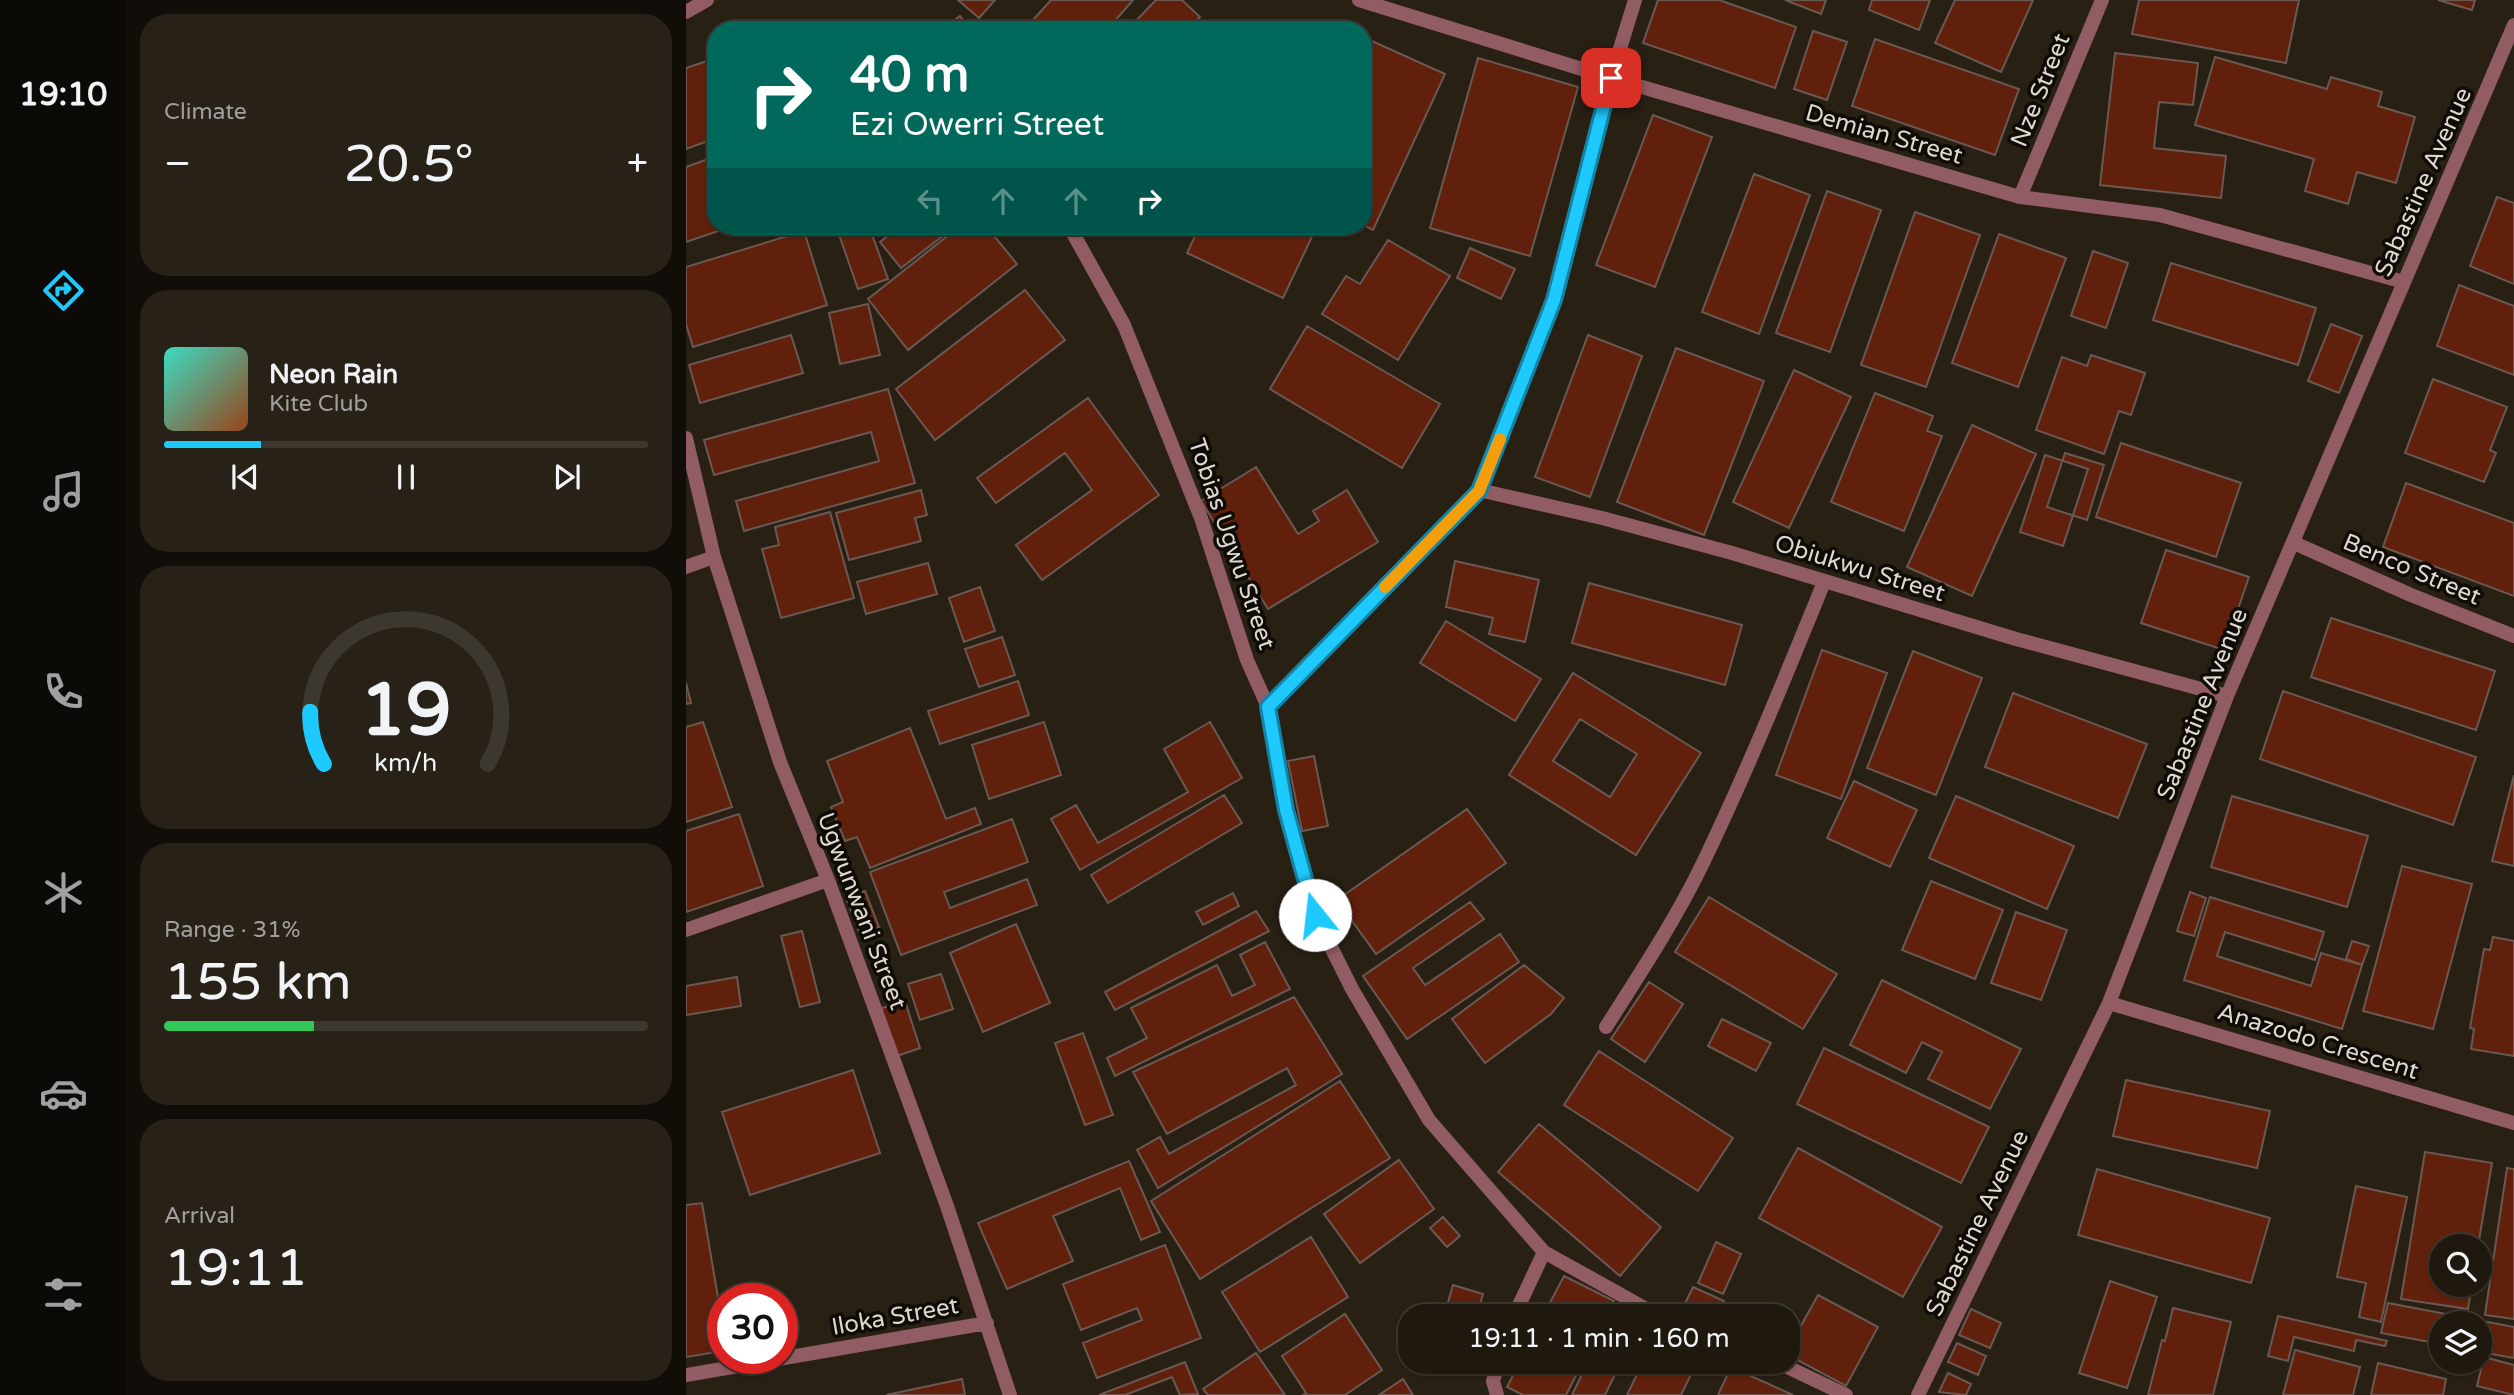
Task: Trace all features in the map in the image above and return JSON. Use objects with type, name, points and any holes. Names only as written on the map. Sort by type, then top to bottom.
[{"type":"street","points":[[686,12],[707,0]]},
{"type":"street","name":"Demian Street","points":[[1359,0],[1611,78],[2020,197],[2160,215],[2404,282]]},
{"type":"street","points":[[1268,707],[1479,491],[1554,300],[1611,78],[1634,0]]},
{"type":"street","name":"Nze Street","points":[[2020,197],[2102,0]]},
{"type":"street","name":"Sabastine Avenue","points":[[1919,1395],[2109,1003],[2227,696],[2514,25]]},
{"type":"street","name":"Tobias Ugwu Street","points":[[1074,235],[1124,325],[1168,427],[1247,660],[1268,707],[1286,810],[1321,928],[1352,989],[1429,1120],[1544,1252],[1637,1304]]},
{"type":"street","name":"Ugwunwani Street","points":[[686,438],[715,557],[780,762],[828,880],[987,1323],[1010,1395]]},
{"type":"street","name":"Obiukwu Street","points":[[1479,491],[1602,518],[1732,553],[2016,639],[2227,696]]},
{"type":"street","name":"Benco Street","points":[[2294,543],[2411,595],[2514,636]]},
{"type":"street","points":[[686,568],[715,557]]},
{"type":"street","points":[[1606,1027],[1643,970],[1700,868],[1773,706],[1824,582]]},
{"type":"street","points":[[686,930],[828,880]]},
{"type":"street","name":"Anazodo Crescent","points":[[2109,1003],[2514,1123]]},
{"type":"street","points":[[1520,1304],[1544,1252]]},
{"type":"street","name":"Iloka Street","points":[[686,1374],[987,1323]]},
{"type":"street","points":[[1800,1373],[1846,1395]]},
{"type":"street","points":[[1495,1374],[1493,1381],[1497,1395]]},
{"type":"building","points":[[958,0],[995,0],[979,18]]},
{"type":"building","points":[[1051,0],[1133,0],[1115,21],[1032,21]]},
{"type":"building","points":[[1156,0],[1182,0],[1200,17],[1196,21],[1136,21]]},
{"type":"building","points":[[1658,0],[1719,0],[1796,27],[1775,88],[1643,43]]},
{"type":"building","points":[[1785,0],[1826,0],[1821,14]]},
{"type":"building","points":[[1872,0],[1930,0],[1919,30],[1869,10]]},
{"type":"building","points":[[1955,0],[2033,0],[2001,72],[1935,43]]},
{"type":"building","points":[[2139,0],[2299,0],[2286,63],[2132,34]]},
{"type":"building","points":[[2438,0],[2475,0],[2472,10]]},
{"type":"building","points":[[1813,31],[1847,42],[1827,100],[1794,89]]},
{"type":"building","points":[[1875,39],[2019,89],[1995,155],[1852,106]]},
{"type":"building","points":[[1372,41],[1445,74],[1372,230]]},
{"type":"building","points":[[2115,53],[2198,63],[2193,105],[2159,102],[2154,148],[2226,156],[2221,198],[2100,185]]},
{"type":"building","points":[[2215,57],[2327,89],[2331,77],[2382,92],[2378,106],[2415,117],[2396,183],[2357,172],[2348,204],[2305,191],[2314,159],[2195,125]]},
{"type":"building","points":[[1478,58],[1578,87],[1530,256],[1430,228]]},
{"type":"building","points":[[707,61],[707,141],[686,149],[686,68]]},
{"type":"building","points":[[1653,115],[1712,137],[1655,287],[1596,265]]},
{"type":"building","points":[[707,159],[707,235],[686,242],[686,167]]},
{"type":"building","points":[[1754,174],[1810,195],[1759,334],[1702,312]]},
{"type":"building","points":[[1827,191],[1881,210],[1830,352],[1776,333]]},
{"type":"building","points":[[2497,197],[2514,203],[2514,284],[2470,266]]},
{"type":"building","points":[[1915,212],[1980,235],[1926,387],[1861,365]]},
{"type":"building","points":[[1999,234],[2066,258],[2018,387],[1952,363]]},
{"type":"building","points":[[791,235],[805,235],[827,305],[693,347],[686,324],[686,267]]},
{"type":"building","points":[[839,235],[872,235],[888,279],[858,289]]},
{"type":"building","points":[[889,235],[944,235],[901,268],[880,242]]},
{"type":"building","points":[[949,235],[993,235],[1017,264],[908,350],[868,299]]},
{"type":"building","points":[[1196,235],[1313,235],[1283,298],[1187,253]]},
{"type":"building","points":[[1388,240],[1450,276],[1398,360],[1322,314],[1346,276],[1360,284]]},
{"type":"building","points":[[1470,248],[1515,269],[1501,299],[1457,278]]},
{"type":"building","points":[[2093,251],[2128,263],[2106,328],[2071,316]]},
{"type":"building","points":[[2171,263],[2316,308],[2298,365],[2153,320]]},
{"type":"building","points":[[2459,285],[2514,306],[2514,375],[2437,346]]},
{"type":"building","points":[[1025,290],[1065,340],[935,440],[896,389]]},
{"type":"building","points":[[868,304],[880,355],[840,364],[829,313]]},
{"type":"building","points":[[2331,324],[2362,336],[2339,393],[2308,381]]},
{"type":"building","points":[[1307,326],[1440,404],[1402,468],[1270,389]]},
{"type":"building","points":[[791,335],[803,373],[700,403],[689,365]]},
{"type":"building","points":[[1588,335],[1642,356],[1590,497],[1535,477]]},
{"type":"building","points":[[1676,348],[1764,381],[1704,535],[1617,502]]},
{"type":"building","points":[[2091,355],[2145,373],[2131,415],[2119,411],[2104,454],[2036,430],[2062,357],[2087,366]]},
{"type":"building","points":[[1794,370],[1851,397],[1789,528],[1733,502]]},
{"type":"building","points":[[2433,379],[2507,407],[2490,450],[2496,453],[2484,482],[2405,453]]},
{"type":"building","points":[[888,389],[915,483],[744,531],[736,501],[879,461],[871,432],[714,475],[704,440]]},
{"type":"building","points":[[1875,393],[1933,416],[1927,431],[1942,436],[1904,531],[1831,502]]},
{"type":"building","points":[[1088,398],[1159,495],[1042,580],[1016,545],[1092,490],[1065,453],[996,503],[977,478]]},
{"type":"building","points":[[1972,425],[2036,454],[1972,596],[1907,567]]},
{"type":"building","points":[[2121,443],[2241,483],[2216,557],[2096,517]]},
{"type":"building","points":[[2065,453],[2104,465],[2087,520],[2047,507]]},
{"type":"building","points":[[2045,455],[2088,469],[2063,546],[2020,532]]},
{"type":"building","points":[[1256,467],[1298,534],[1319,521],[1313,511],[1347,490],[1378,542],[1268,609],[1201,501]]},
{"type":"building","points":[[2406,483],[2514,523],[2514,596],[2383,547]]},
{"type":"building","points":[[921,490],[927,515],[915,518],[921,541],[849,560],[836,513]]},
{"type":"building","points":[[830,512],[854,598],[781,618],[762,549],[779,545],[775,527]]},
{"type":"building","points":[[2166,550],[2249,577],[2224,650],[2141,623]]},
{"type":"building","points":[[1455,561],[1539,580],[1525,642],[1489,634],[1493,618],[1446,607]]},
{"type":"building","points":[[928,563],[937,594],[866,614],[857,582]]},
{"type":"building","points":[[1589,583],[1742,625],[1725,685],[1572,643]]},
{"type":"building","points":[[980,587],[995,631],[964,642],[949,598]]},
{"type":"building","points":[[2331,618],[2495,671],[2476,730],[2311,677]]},
{"type":"building","points":[[1446,621],[1541,679],[1515,721],[1420,663]]},
{"type":"building","points":[[1002,637],[1015,675],[979,687],[965,649]]},
{"type":"building","points":[[1822,650],[1887,673],[1841,799],[1776,775]]},
{"type":"building","points":[[1913,651],[1982,678],[1936,795],[1867,768]]},
{"type":"building","points":[[1573,673],[1701,753],[1636,855],[1509,775]],"holes":[[[1580,719],[1637,754],[1610,797],[1553,761]]]},
{"type":"building","points":[[1018,681],[1029,715],[940,744],[928,711]]},
{"type":"building","points":[[686,683],[691,703],[686,704]]},
{"type":"building","points":[[2283,691],[2476,757],[2453,825],[2260,759]]},
{"type":"building","points":[[2013,693],[2147,744],[2118,818],[1985,767]]},
{"type":"building","points":[[703,722],[732,807],[686,822],[686,727]]},
{"type":"building","points":[[1044,722],[1061,775],[989,799],[972,745]]},
{"type":"building","points":[[1210,722],[1242,778],[1080,870],[1051,819],[1076,805],[1098,843],[1188,792],[1164,749]]},
{"type":"building","points":[[910,728],[946,819],[975,808],[981,824],[870,868],[857,837],[845,841],[831,807],[843,802],[827,761]]},
{"type":"building","points":[[1314,756],[1328,826],[1302,831],[1288,761]]},
{"type":"building","points":[[2514,775],[2514,866],[2492,861]]},
{"type":"building","points":[[1854,781],[1917,810],[1890,867],[1827,838]]},
{"type":"building","points":[[1224,795],[1242,823],[1108,903],[1091,875]]},
{"type":"building","points":[[1956,796],[2074,846],[2047,909],[1929,858]]},
{"type":"building","points":[[2232,796],[2368,836],[2347,907],[2211,867]]},
{"type":"building","points":[[1467,809],[1506,863],[1376,954],[1337,900]]},
{"type":"building","points":[[739,814],[763,886],[686,912],[686,831]]},
{"type":"building","points":[[1012,819],[1028,862],[944,892],[950,908],[1027,879],[1037,905],[901,955],[870,872]]},
{"type":"building","points":[[2402,866],[2472,884],[2433,1029],[2363,1011]]},
{"type":"building","points":[[1931,881],[2003,910],[1975,979],[1902,950]]},
{"type":"building","points":[[865,891],[879,927],[860,934],[846,898]]},
{"type":"building","points":[[2190,892],[2206,898],[2194,936],[2177,931]]},
{"type":"building","points":[[1233,893],[1239,906],[1203,925],[1196,912]]},
{"type":"building","points":[[1709,897],[1837,974],[1803,1029],[1675,952]]},
{"type":"building","points":[[2210,897],[2324,932],[2315,960],[2225,932],[2217,956],[2311,986],[2321,953],[2362,965],[2342,1029],[2184,980]]},
{"type":"building","points":[[1470,902],[1484,919],[1413,968],[1425,985],[1500,934],[1519,962],[1407,1039],[1363,976]]},
{"type":"building","points":[[1256,911],[1269,931],[1115,1010],[1105,992]]},
{"type":"building","points":[[2016,912],[2067,930],[2041,1000],[1991,983]]},
{"type":"building","points":[[1016,924],[1050,1003],[983,1032],[950,953]]},
{"type":"building","points":[[802,931],[820,1002],[800,1007],[781,936]]},
{"type":"building","points":[[2493,937],[2514,941],[2514,1056],[2471,1049],[2474,1029],[2470,1028],[2484,949],[2490,950]]},
{"type":"building","points":[[2352,941],[2369,946],[2362,965],[2346,959]]},
{"type":"building","points":[[1265,942],[1290,989],[1115,1076],[1107,1058],[1147,1038],[1131,1008],[1217,965],[1232,996],[1255,985],[1240,955]]},
{"type":"building","points":[[1524,965],[1564,998],[1551,1014],[1485,1063],[1452,1019]]},
{"type":"building","points":[[941,974],[953,1009],[920,1020],[908,984]]},
{"type":"building","points":[[737,977],[741,1006],[686,1015],[686,986]]},
{"type":"building","points":[[1882,980],[2021,1049],[1990,1109],[1928,1079],[1942,1052],[1922,1042],[1906,1073],[1850,1045]]},
{"type":"building","points":[[1649,982],[1683,1004],[1645,1062],[1611,1039]]},
{"type":"building","points":[[1294,997],[1342,1074],[1158,1188],[1137,1150],[1160,1137],[1169,1154],[1296,1085],[1287,1068],[1167,1134],[1133,1072]]},
{"type":"building","points":[[905,1001],[920,1048],[894,1057],[879,1009]]},
{"type":"building","points":[[1722,1019],[1771,1043],[1756,1071],[1708,1046]]},
{"type":"building","points":[[1083,1033],[1113,1115],[1085,1125],[1055,1043]]},
{"type":"building","points":[[1824,1048],[1989,1127],[1961,1183],[1797,1104]]},
{"type":"building","points":[[1599,1051],[1733,1138],[1698,1191],[1564,1105]]},
{"type":"building","points":[[853,1070],[880,1153],[750,1195],[722,1112]]},
{"type":"building","points":[[2126,1080],[2270,1111],[2257,1168],[2113,1136]]},
{"type":"building","points":[[1340,1081],[1390,1158],[1200,1279],[1151,1201]]},
{"type":"building","points":[[1539,1124],[1661,1227],[1620,1276],[1498,1172]]},
{"type":"building","points":[[1798,1148],[1942,1227],[1903,1297],[1759,1218]]},
{"type":"building","points":[[2425,1152],[2492,1163],[2480,1234],[2429,1234],[2429,1297],[2470,1297],[2468,1309],[2401,1299]]},
{"type":"building","points":[[1399,1160],[1434,1209],[1360,1263],[1324,1214]]},
{"type":"building","points":[[1129,1161],[1160,1232],[1141,1240],[1120,1188],[1053,1216],[1073,1261],[1007,1289],[978,1223]]},
{"type":"building","points":[[2507,1168],[2514,1169],[2514,1319],[2492,1316],[2492,1311],[2486,1311],[2488,1297],[2492,1297],[2492,1268]]},
{"type":"building","points":[[2097,1169],[2270,1218],[2251,1283],[2078,1235]]},
{"type":"building","points":[[2356,1186],[2407,1197],[2381,1322],[2359,1317],[2366,1283],[2337,1277]]},
{"type":"building","points":[[702,1203],[716,1283],[707,1283],[707,1354],[686,1357],[686,1205]]},
{"type":"building","points":[[1443,1217],[1460,1236],[1447,1247],[1430,1228]]},
{"type":"building","points":[[1311,1237],[1348,1297],[1260,1352],[1222,1292]]},
{"type":"building","points":[[1716,1242],[1741,1254],[1723,1294],[1698,1283]]},
{"type":"building","points":[[1165,1245],[1201,1338],[1097,1378],[1083,1343],[1142,1320],[1137,1308],[1081,1330],[1063,1284]]},
{"type":"building","points":[[1564,1276],[1614,1301],[1612,1304],[1549,1304]]},
{"type":"building","points":[[2110,1281],[2157,1297],[2127,1388],[2079,1373]]},
{"type":"building","points":[[1453,1285],[1483,1294],[1480,1304],[1447,1304]]},
{"type":"building","points":[[1693,1287],[1724,1301],[1723,1304],[1685,1304]]},
{"type":"building","points":[[1818,1295],[1878,1327],[1846,1386],[1800,1361],[1800,1327]]},
{"type":"building","points":[[2388,1303],[2430,1311],[2429,1342],[2381,1333]]},
{"type":"building","points":[[2173,1308],[2231,1322],[2213,1395],[2148,1395]]},
{"type":"building","points":[[1971,1309],[2001,1323],[1990,1348],[1959,1335]]},
{"type":"building","points":[[1345,1314],[1382,1370],[1345,1395],[1303,1395],[1306,1393],[1282,1356]]},
{"type":"building","points":[[2278,1316],[2387,1341],[2385,1346],[2356,1340],[2354,1351],[2294,1337],[2288,1361],[2268,1356]]},
{"type":"building","points":[[2492,1323],[2514,1327],[2514,1358],[2492,1354]]},
{"type":"building","points":[[1957,1343],[1986,1356],[1978,1375],[1948,1362]]},
{"type":"building","points":[[2295,1350],[2360,1367],[2353,1395],[2283,1395]]},
{"type":"building","points":[[1256,1353],[1285,1395],[1208,1395],[1203,1389]]},
{"type":"building","points":[[2492,1359],[2514,1365],[2514,1395],[2477,1386],[2480,1374],[2492,1374]]},
{"type":"building","points":[[1185,1362],[1198,1394],[1180,1395],[1172,1377],[1125,1395],[1099,1395]]},
{"type":"building","points":[[2378,1363],[2446,1379],[2443,1395],[2371,1395]]},
{"type":"building","points":[[1948,1373],[1971,1384],[1966,1395],[1939,1392]]},
{"type":"building","points":[[1514,1374],[1577,1374],[1566,1395],[1523,1395],[1507,1387]]},
{"type":"building","points":[[1582,1374],[1615,1374],[1605,1395],[1572,1395]]},
{"type":"building","points":[[1637,1374],[1691,1374],[1681,1395],[1627,1395]]},
{"type":"building","points":[[1728,1374],[1746,1374],[1793,1395],[1718,1395]]},
{"type":"building","points":[[962,1379],[965,1395],[886,1395]]},
{"type":"building","points":[[1403,1379],[1413,1395],[1379,1395]]},
{"type":"slow traffic","points":[[1385,587],[1479,491],[1500,439]]},
{"type":"route","points":[[1315,915],[1286,810],[1268,707],[1479,491],[1554,300],[1611,78]]}]
